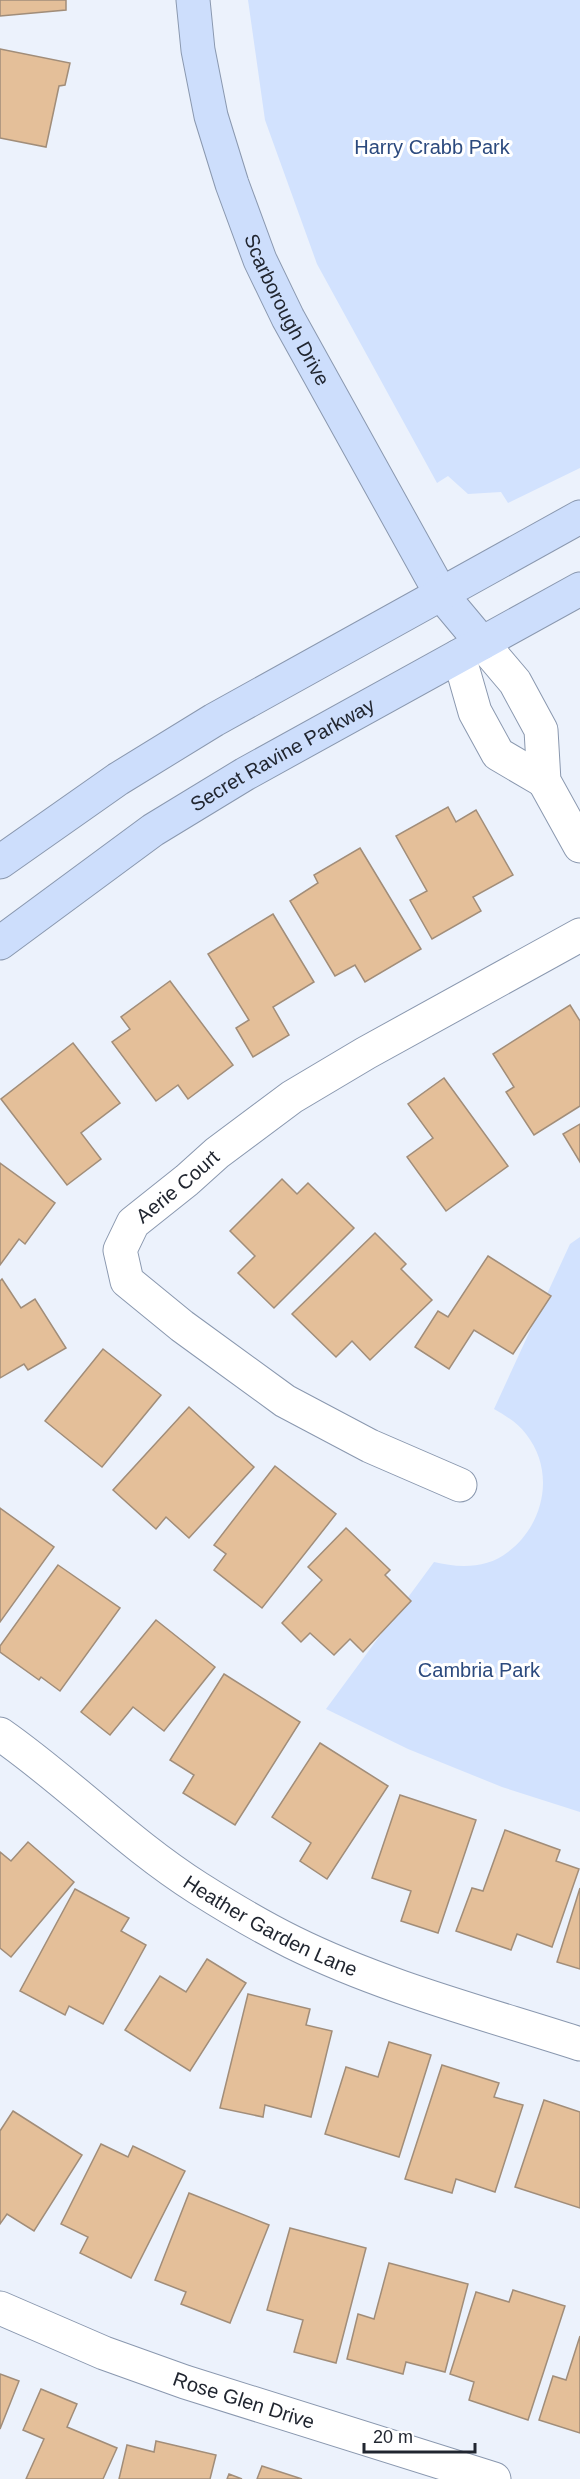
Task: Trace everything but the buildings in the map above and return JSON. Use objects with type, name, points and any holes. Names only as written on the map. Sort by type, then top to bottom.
[{"type":"main road","name":"Scarborough Drive","points":[[193,0],[198,50],[211,116],[232,184],[260,260],[288,318],[470,650]]},
{"type":"main road","points":[[0,862],[118,779],[214,720],[580,517]]},
{"type":"main road","name":"Secret Ravine Parkway","points":[[0,943],[66,892],[153,830],[245,774],[580,589]]},
{"type":"street","points":[[470,650],[475,712],[498,754],[544,781]]},
{"type":"street","points":[[470,650],[515,682],[542,730],[544,781],[580,846]]},
{"type":"street","name":"Aerie Court","points":[[460,1485],[370,1446],[285,1401],[182,1326],[127,1281],[120,1250],[133,1223],[217,1153],[292,1097],[366,1053],[580,935]]},
{"type":"street","name":"Heather Garden Lane","points":[[0,1734],[162,1864],[247,1918],[293,1942],[354,1969],[580,2044]]},
{"type":"street","name":"Rose Glen Drive","points":[[0,2308],[104,2353],[174,2378],[494,2479]]},
{"type":"green space","name":"Harry Crabb Park","points":[[248,0],[580,0],[580,468],[508,503],[501,492],[468,494],[448,476],[437,483],[317,264],[265,120]]},
{"type":"green space","name":"Cambria Park","points":[[580,1237],[580,1812],[502,1787],[408,1749],[326,1709],[434,1562],[472,1566],[491,1562],[508,1552],[530,1528],[542,1497],[541,1465],[535,1449],[523,1430],[494,1409],[570,1244]]}]
